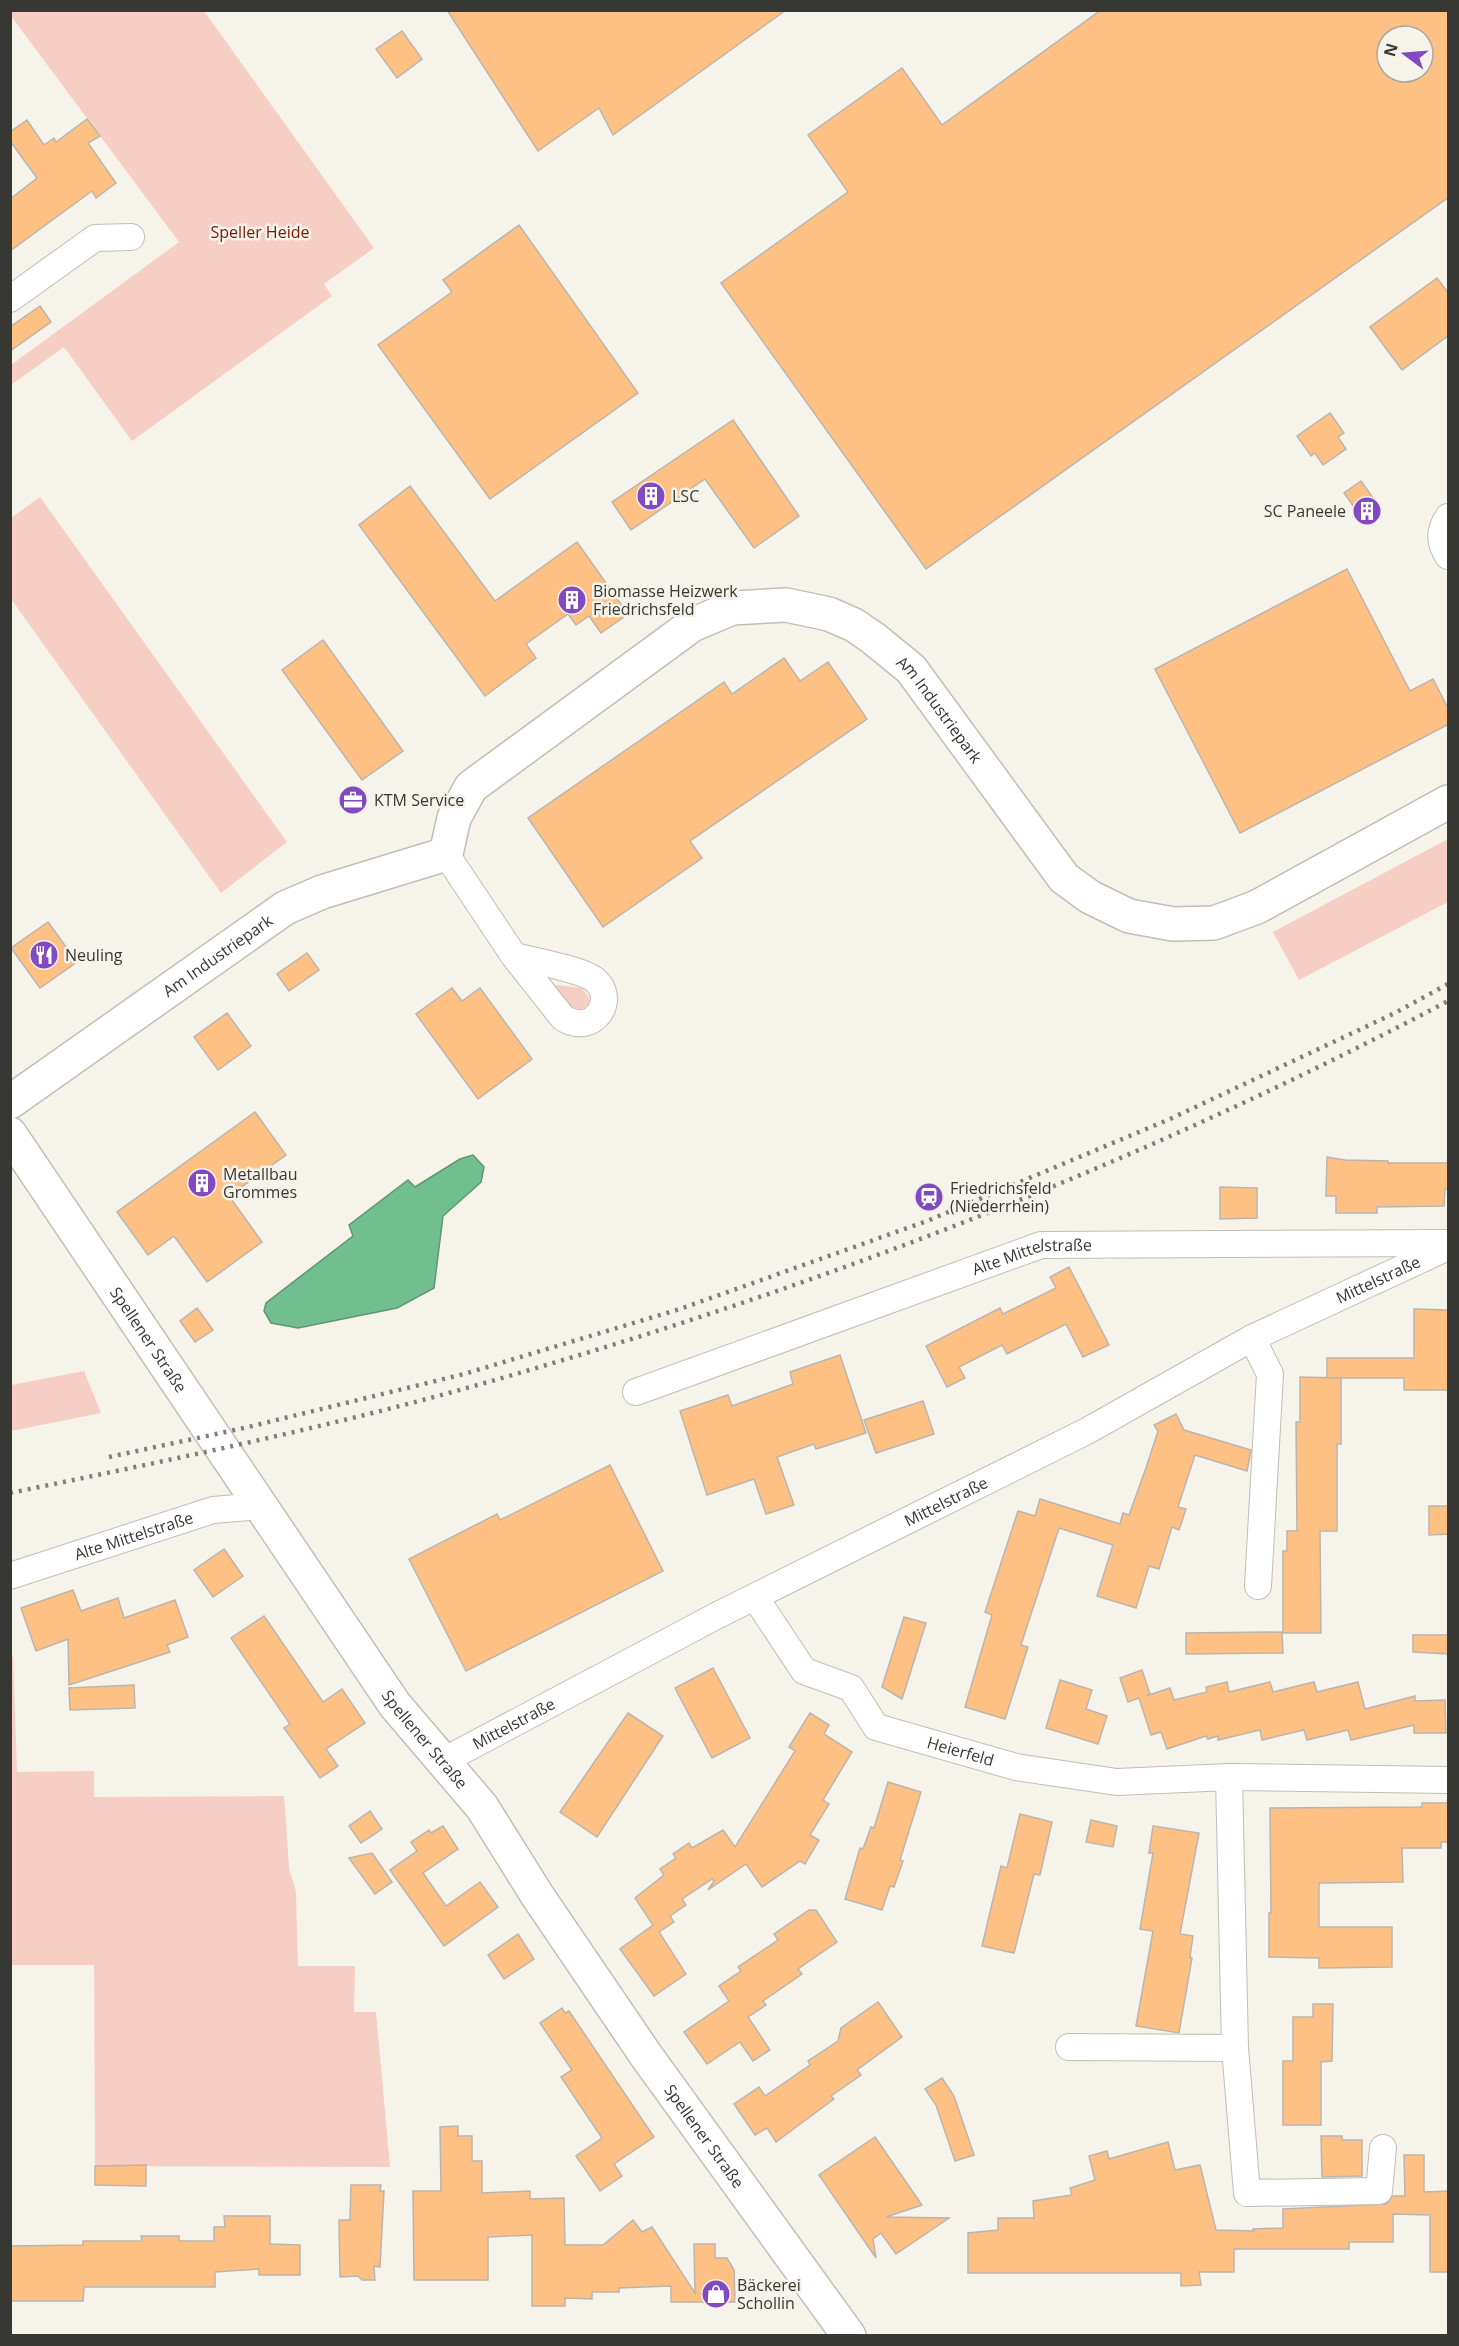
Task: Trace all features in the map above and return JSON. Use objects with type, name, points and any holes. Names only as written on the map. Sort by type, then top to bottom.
[{"type":"street","points":[[10,299],[94,238],[131,237]]},
{"type":"street","points":[[1449,517],[1442,527],[1440,537],[1442,547],[1449,555]]},
{"type":"street","name":"Am Industriepark","points":[[10,1102],[285,908],[322,892],[446,854],[454,818],[471,787],[692,625],[732,608],[786,605],[829,614],[854,625],[873,638],[911,669],[1064,878],[1090,897],[1129,916],[1173,924],[1214,923],[1257,907],[1449,802]]},
{"type":"street","points":[[446,854],[514,956]]},
{"type":"street","name":"Spellener Straße","points":[[10,1134],[395,1705],[482,1807],[537,1895],[645,2054],[849,2336]]},
{"type":"street","name":"Alte Mittelstraße","points":[[636,1392],[1041,1245],[1449,1245]]},
{"type":"street","name":"Mittelstraße","points":[[443,1761],[755,1597],[1087,1431],[1252,1338],[1449,1245]]},
{"type":"street","points":[[1252,1338],[1270,1374],[1258,1586]]},
{"type":"street","name":"Alte Mittelstraße","points":[[10,1576],[213,1510],[260,1506]]},
{"type":"street","name":"Heierfeld","points":[[755,1597],[804,1671],[851,1688],[876,1727],[1016,1767],[1117,1782],[1229,1778],[1449,1780]]},
{"type":"street","points":[[1229,1778],[1235,2048],[1247,2193],[1379,2191],[1383,2148]]},
{"type":"street","points":[[1069,2047],[1235,2048]]},
{"type":"green space","name":"Speller Heide","points":[[11,10],[204,11],[374,248],[324,284],[332,296],[132,441],[64,347],[11,385],[11,365],[179,242],[11,16]]},
{"type":"green space","points":[[40,497],[287,842],[221,893],[11,599],[11,518]]},
{"type":"green space","points":[[1448,839],[1448,902],[1299,980],[1273,932]]},
{"type":"green space","points":[[557,985],[581,988],[589,998],[587,1009],[574,1013],[554,988]]},
{"type":"green space","points":[[84,1371],[101,1413],[11,1431],[11,1385]]},
{"type":"green space","points":[[10,1650],[13,1658],[17,1772],[94,1771],[94,1797],[284,1796],[289,1868],[296,1892],[298,1966],[355,1966],[354,2012],[376,2012],[390,2167],[95,2166],[94,1965],[11,1965]]},
{"type":"shaded area","points":[[473,1155],[484,1167],[481,1182],[443,1216],[434,1288],[397,1308],[298,1328],[271,1323],[264,1311],[266,1303],[353,1236],[349,1225],[408,1180],[415,1187],[460,1159]]},
{"type":"building","points":[[447,10],[786,10],[613,135],[599,108],[538,151]]},
{"type":"building","points":[[1101,10],[1449,10],[1449,197],[926,569],[721,283],[848,192],[808,135],[902,68],[942,125]]},
{"type":"building","points":[[402,31],[422,59],[397,78],[376,49]]},
{"type":"building","points":[[87,119],[100,136],[88,143],[116,183],[96,198],[92,191],[10,251],[10,199],[37,178],[10,141],[10,132],[27,120],[44,145],[54,138],[56,142]]},
{"type":"building","points":[[519,225],[638,393],[490,499],[378,345],[452,292],[443,280]]},
{"type":"building","points":[[1437,278],[1449,294],[1449,335],[1402,370],[1370,327]]},
{"type":"building","points":[[40,306],[51,322],[10,351],[10,327]]},
{"type":"building","points":[[1330,413],[1344,433],[1338,437],[1346,449],[1323,465],[1315,453],[1311,456],[1297,436]]},
{"type":"building","points":[[733,420],[799,516],[754,548],[705,479],[631,530],[612,502]]},
{"type":"building","name":"SC Paneele","points":[[1361,481],[1381,509],[1364,521],[1344,493]]},
{"type":"building","points":[[410,486],[495,601],[577,542],[628,614],[601,633],[589,616],[576,625],[568,614],[526,644],[536,658],[485,696],[359,525]]},
{"type":"building","points":[[1347,569],[1410,691],[1433,679],[1449,710],[1449,724],[1240,833],[1155,669]]},
{"type":"building","points":[[323,640],[403,751],[362,780],[282,670]]},
{"type":"building","points":[[784,658],[800,681],[828,662],[867,719],[690,841],[702,858],[603,927],[528,818],[724,682],[732,694]]},
{"type":"building","name":"Neuling","points":[[48,922],[77,962],[40,988],[11,948]]},
{"type":"building","points":[[307,953],[319,970],[289,991],[277,974]]},
{"type":"building","points":[[452,988],[462,1001],[480,988],[532,1059],[478,1099],[416,1014]]},
{"type":"building","points":[[227,1013],[251,1046],[218,1070],[194,1037]]},
{"type":"building","name":"Metallbau Grommes","points":[[255,1112],[286,1155],[229,1196],[262,1242],[207,1282],[174,1236],[148,1255],[117,1212]]},
{"type":"building","points":[[1327,1157],[1345,1160],[1388,1161],[1388,1163],[1449,1163],[1449,1189],[1445,1189],[1444,1206],[1377,1207],[1377,1213],[1336,1213],[1336,1196],[1326,1196]]},
{"type":"building","points":[[1220,1187],[1257,1188],[1257,1218],[1220,1219]]},
{"type":"building","points":[[1069,1267],[1109,1345],[1083,1357],[1066,1324],[1007,1354],[1002,1345],[959,1367],[965,1378],[947,1387],[926,1346],[1000,1308],[1003,1314],[1056,1288],[1050,1277]]},
{"type":"building","points":[[197,1308],[213,1330],[195,1342],[180,1321]]},
{"type":"building","points":[[1414,1309],[1449,1310],[1449,1390],[1404,1390],[1404,1378],[1327,1378],[1327,1358],[1414,1358]]},
{"type":"building","points":[[840,1355],[866,1433],[816,1449],[814,1444],[777,1457],[794,1505],[766,1514],[754,1479],[707,1495],[680,1411],[728,1395],[732,1406],[793,1384],[790,1372]]},
{"type":"building","points":[[1300,1377],[1341,1378],[1341,1444],[1337,1444],[1337,1531],[1320,1531],[1321,1633],[1283,1633],[1283,1551],[1287,1551],[1287,1531],[1297,1531],[1296,1422],[1300,1422]]},
{"type":"building","points":[[923,1401],[934,1434],[876,1453],[864,1420]]},
{"type":"building","points":[[1176,1414],[1184,1430],[1251,1450],[1247,1471],[1195,1455],[1178,1507],[1186,1509],[1179,1530],[1172,1527],[1159,1569],[1149,1566],[1136,1608],[1097,1596],[1113,1545],[1059,1528],[1021,1645],[1028,1647],[1005,1719],[965,1707],[992,1615],[985,1612],[1018,1511],[1035,1516],[1040,1499],[1120,1524],[1123,1513],[1129,1515],[1146,1468],[1158,1431],[1154,1425]]},
{"type":"building","points":[[610,1465],[663,1571],[466,1671],[409,1559],[497,1514],[500,1520]]},
{"type":"building","points":[[1429,1506],[1449,1506],[1449,1534],[1429,1535]]},
{"type":"building","points":[[224,1549],[243,1576],[213,1597],[194,1570]]},
{"type":"building","points":[[73,1590],[81,1611],[118,1598],[124,1618],[175,1600],[188,1637],[167,1645],[170,1652],[69,1685],[68,1639],[36,1651],[21,1608]]},
{"type":"building","points":[[264,1616],[323,1702],[342,1689],[365,1723],[326,1749],[338,1766],[320,1778],[284,1728],[290,1724],[231,1638]]},
{"type":"building","points":[[904,1617],[926,1623],[902,1699],[882,1687]]},
{"type":"building","points":[[1282,1632],[1283,1653],[1186,1654],[1186,1633]]},
{"type":"building","points":[[1413,1635],[1449,1635],[1449,1654],[1413,1652]]},
{"type":"building","points":[[713,1668],[750,1738],[712,1758],[675,1688]]},
{"type":"building","points":[[1142,1670],[1150,1694],[1146,1696],[1170,1688],[1174,1700],[1207,1692],[1206,1687],[1227,1682],[1229,1692],[1270,1682],[1273,1692],[1314,1682],[1317,1692],[1358,1682],[1365,1709],[1415,1696],[1415,1701],[1445,1700],[1446,1733],[1414,1733],[1414,1725],[1351,1740],[1348,1730],[1307,1740],[1304,1730],[1262,1740],[1260,1730],[1218,1740],[1218,1736],[1208,1739],[1206,1736],[1167,1749],[1161,1732],[1151,1735],[1139,1698],[1128,1702],[1120,1678]]},
{"type":"building","points":[[1060,1680],[1092,1690],[1086,1709],[1107,1716],[1098,1744],[1046,1728]]},
{"type":"building","points":[[134,1685],[135,1708],[70,1710],[69,1688]]},
{"type":"building","points":[[628,1713],[663,1736],[597,1837],[560,1812]]},
{"type":"building","points":[[810,1713],[829,1725],[824,1734],[852,1752],[823,1800],[829,1804],[810,1835],[819,1840],[805,1864],[800,1861],[762,1887],[746,1864],[708,1890],[714,1881],[712,1879],[682,1899],[686,1905],[670,1916],[674,1922],[659,1932],[686,1974],[654,1996],[620,1949],[653,1925],[635,1898],[664,1875],[660,1869],[676,1858],[673,1854],[689,1843],[692,1848],[723,1830],[735,1847],[795,1751],[789,1747]]},
{"type":"building","points":[[888,1782],[921,1792],[900,1860],[903,1861],[894,1887],[890,1886],[882,1910],[845,1899],[860,1848],[863,1849],[871,1827],[874,1828]]},
{"type":"building","points":[[1422,1803],[1449,1803],[1449,1842],[1441,1842],[1441,1848],[1402,1848],[1403,1882],[1319,1883],[1319,1927],[1392,1927],[1392,1967],[1319,1968],[1319,1958],[1269,1957],[1270,1808],[1422,1807]]},
{"type":"building","points":[[370,1811],[382,1829],[361,1843],[349,1826]]},
{"type":"building","points":[[1020,1814],[1052,1822],[1040,1875],[1034,1874],[1014,1953],[982,1946],[1001,1866],[1007,1868]]},
{"type":"building","points":[[1091,1820],[1117,1826],[1113,1847],[1086,1842]]},
{"type":"building","points":[[443,1826],[458,1849],[423,1873],[446,1906],[480,1882],[498,1907],[444,1946],[390,1870],[417,1851],[411,1842],[429,1830],[431,1833]]},
{"type":"building","points":[[1153,1826],[1199,1833],[1180,1934],[1193,1936],[1190,1957],[1192,1958],[1179,2033],[1136,2026],[1153,1931],[1140,1929],[1153,1853],[1149,1853]]},
{"type":"building","points":[[372,1853],[392,1882],[375,1894],[349,1858]]},
{"type":"building","points":[[809,1910],[816,1910],[837,1942],[798,1969],[802,1974],[763,2001],[766,2005],[748,2017],[770,2050],[753,2061],[740,2042],[707,2064],[684,2032],[729,2001],[719,1986],[741,1971],[738,1967],[778,1940],[774,1934]]},
{"type":"building","points":[[518,1934],[534,1959],[504,1979],[488,1955]]},
{"type":"building","points":[[878,2002],[902,2037],[857,2070],[861,2075],[831,2096],[834,2099],[776,2142],[767,2128],[755,2135],[734,2104],[759,2087],[765,2096],[810,2065],[808,2061],[838,2041],[841,2028]]},
{"type":"building","points":[[1313,2004],[1333,2004],[1332,2061],[1321,2062],[1321,2125],[1283,2125],[1283,2061],[1293,2061],[1293,2017],[1313,2017]]},
{"type":"building","points":[[562,2008],[565,2013],[569,2011],[654,2137],[614,2164],[622,2176],[600,2191],[576,2156],[602,2138],[561,2077],[572,2070],[540,2023]]},
{"type":"building","points":[[942,2078],[954,2096],[974,2155],[955,2161],[936,2105],[925,2089]]},
{"type":"building","points":[[458,2126],[458,2136],[472,2136],[472,2161],[482,2161],[482,2193],[530,2191],[530,2199],[564,2198],[565,2245],[603,2245],[633,2220],[642,2232],[652,2227],[695,2293],[694,2244],[715,2244],[715,2258],[727,2258],[734,2270],[735,2302],[671,2302],[671,2286],[619,2288],[619,2292],[592,2292],[592,2299],[565,2298],[565,2306],[532,2306],[532,2235],[488,2237],[488,2280],[414,2280],[413,2191],[441,2191],[440,2127]]},
{"type":"building","points":[[1321,2136],[1342,2136],[1342,2140],[1362,2140],[1362,2176],[1322,2177]]},
{"type":"building","points":[[875,2137],[922,2205],[886,2217],[949,2218],[896,2254],[881,2233],[873,2239],[876,2258],[819,2175]]},
{"type":"building","points":[[1168,2142],[1175,2170],[1200,2165],[1216,2230],[1254,2231],[1253,2229],[1283,2228],[1283,2209],[1386,2204],[1393,2196],[1405,2196],[1404,2155],[1424,2155],[1424,2192],[1449,2191],[1449,2272],[1430,2272],[1430,2215],[1393,2214],[1393,2242],[1349,2242],[1349,2249],[1234,2249],[1234,2272],[1199,2272],[1201,2285],[1181,2286],[1181,2273],[968,2273],[968,2233],[998,2230],[998,2218],[1034,2218],[1033,2201],[1072,2195],[1070,2188],[1095,2180],[1089,2156],[1107,2151],[1109,2159]]},
{"type":"building","points":[[146,2165],[146,2186],[95,2185],[95,2166]]},
{"type":"building","points":[[351,2185],[381,2185],[380,2191],[384,2191],[380,2267],[374,2266],[375,2280],[362,2280],[358,2276],[340,2277],[339,2220],[350,2220]]},
{"type":"building","points":[[224,2216],[270,2216],[270,2244],[300,2245],[300,2275],[259,2275],[259,2269],[215,2272],[215,2287],[84,2287],[83,2301],[10,2301],[10,2246],[83,2245],[83,2241],[142,2241],[141,2236],[179,2236],[179,2241],[214,2241],[214,2227],[225,2227]]},
{"type":"railway","points":[[109,1457],[244,1428],[464,1374],[680,1309],[927,1221],[1170,1119],[1395,1013],[1448,984]]},
{"type":"railway","points":[[10,1493],[243,1444],[417,1402],[600,1349],[724,1309],[848,1266],[1093,1170],[1331,1061],[1448,1001]]},
{"type":"place","name":"LSC","points":[[651,496]]},
{"type":"place","name":"SC Paneele","points":[[1367,511]]},
{"type":"place","name":"Biomasse Heizwerk Friedrichsfeld","points":[[572,600]]},
{"type":"place","name":"KTM Service","points":[[353,800]]},
{"type":"place","name":"Neuling","points":[[44,955]]},
{"type":"place","name":"Metallbau Grommes","points":[[202,1183]]},
{"type":"place","name":"Friedrichsfeld (Niederrhein)","points":[[929,1197]]},
{"type":"place","name":"Bäckerei Schollin","points":[[716,2294]]}]
